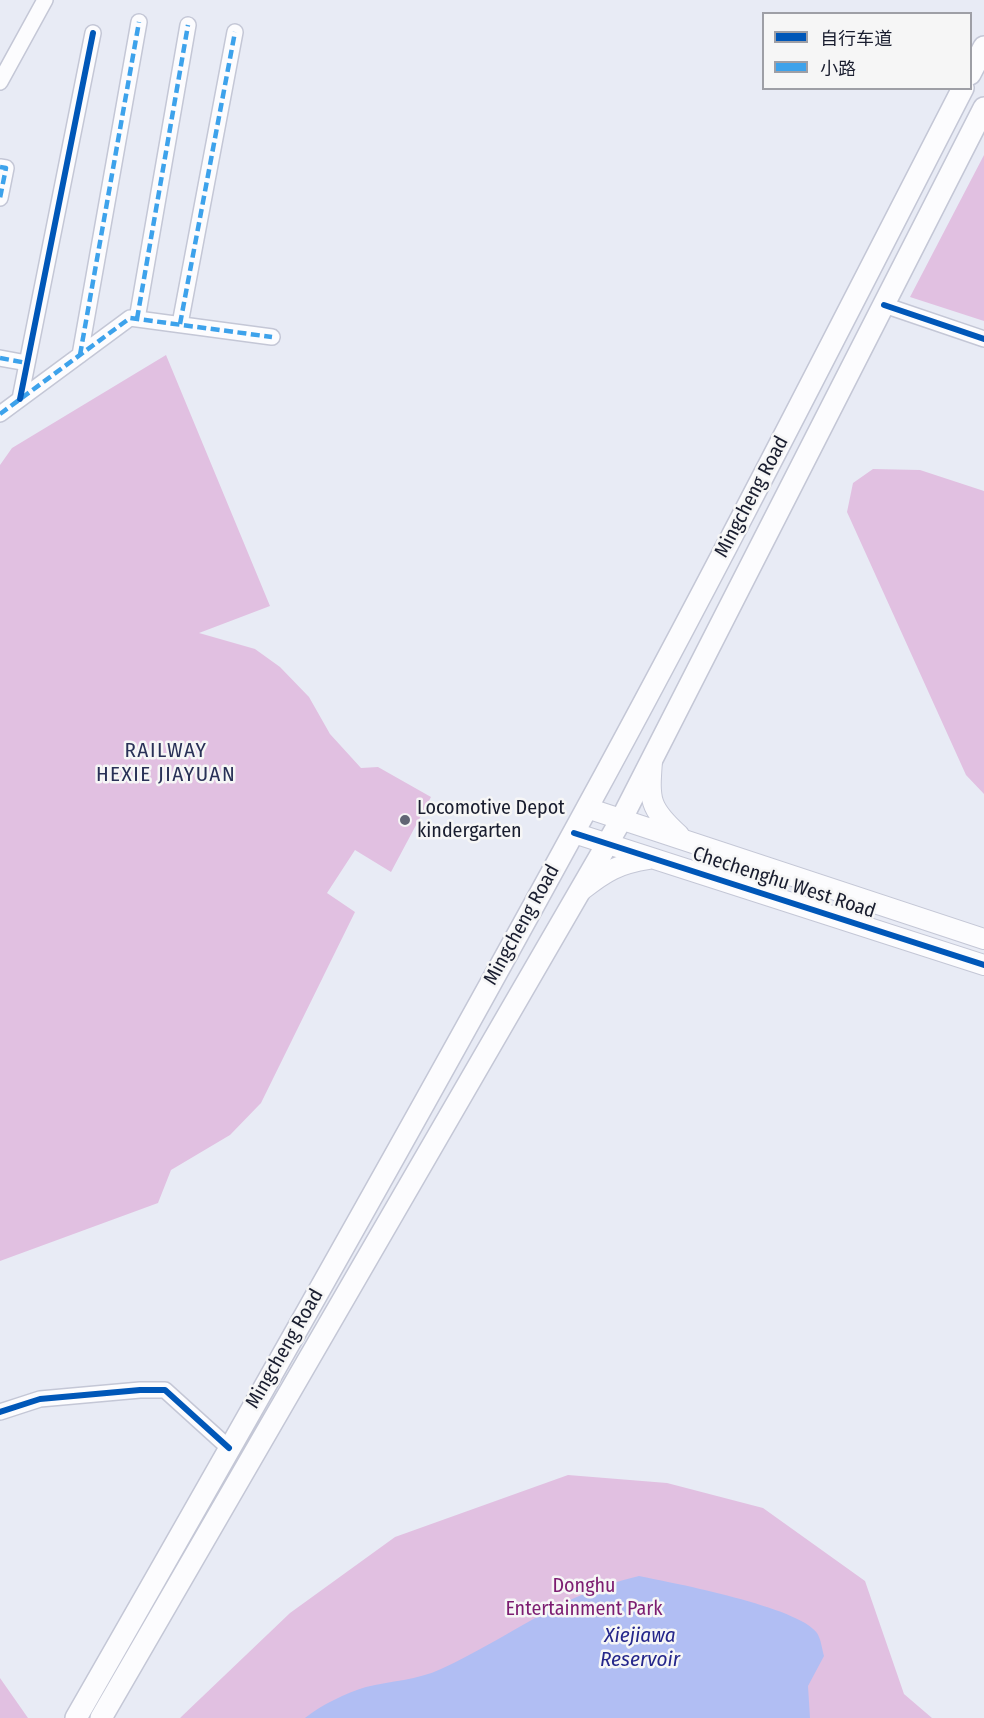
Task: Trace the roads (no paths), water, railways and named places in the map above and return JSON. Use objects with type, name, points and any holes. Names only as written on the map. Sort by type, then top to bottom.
[{"type":"main road","points":[[972,70],[984,47]]},
{"type":"main road","name":"Mingcheng Road","points":[[76,1718],[587,808],[774,456],[962,90]]},
{"type":"main road","name":"Mingcheng Road","points":[[101,1718],[621,820],[984,108]]},
{"type":"street","points":[[0,82],[45,0]]},
{"type":"street","points":[[80,355],[139,22]]},
{"type":"street","points":[[137,318],[188,25]]},
{"type":"street","points":[[180,324],[235,32]]},
{"type":"street","points":[[20,399],[93,33]]},
{"type":"street","points":[[0,167],[6,168],[0,198]]},
{"type":"street","points":[[884,305],[984,339]]},
{"type":"street","points":[[0,414],[130,318],[272,337]]},
{"type":"street","points":[[0,358],[27,363]]},
{"type":"street","points":[[652,760],[650,795],[660,818],[688,842]]},
{"type":"street","name":"Chechenghu West Road","points":[[587,808],[984,939]]},
{"type":"street","name":"Chechenghu West Road","points":[[573,833],[984,964]]},
{"type":"street","points":[[579,892],[608,870],[624,863],[650,858]]},
{"type":"street","points":[[0,1412],[40,1400],[140,1390],[165,1390],[229,1448]]},
{"type":"water","name":"Xiejiawa Reservoir","points":[[639,1576],[734,1597],[787,1614],[806,1623],[817,1633],[824,1656],[808,1686],[810,1718],[305,1718],[326,1704],[358,1690],[423,1676],[441,1669],[560,1605],[611,1584]]},
{"type":"place","name":"Locomotive Depot kindergarten","points":[[405,820]]},
{"type":"district","name":"RAILWAY HEXIE JIAYUAN","points":[[166,763]]},
{"type":"park label","name":"Donghu Entertainment Park","points":[[584,1598]]}]
